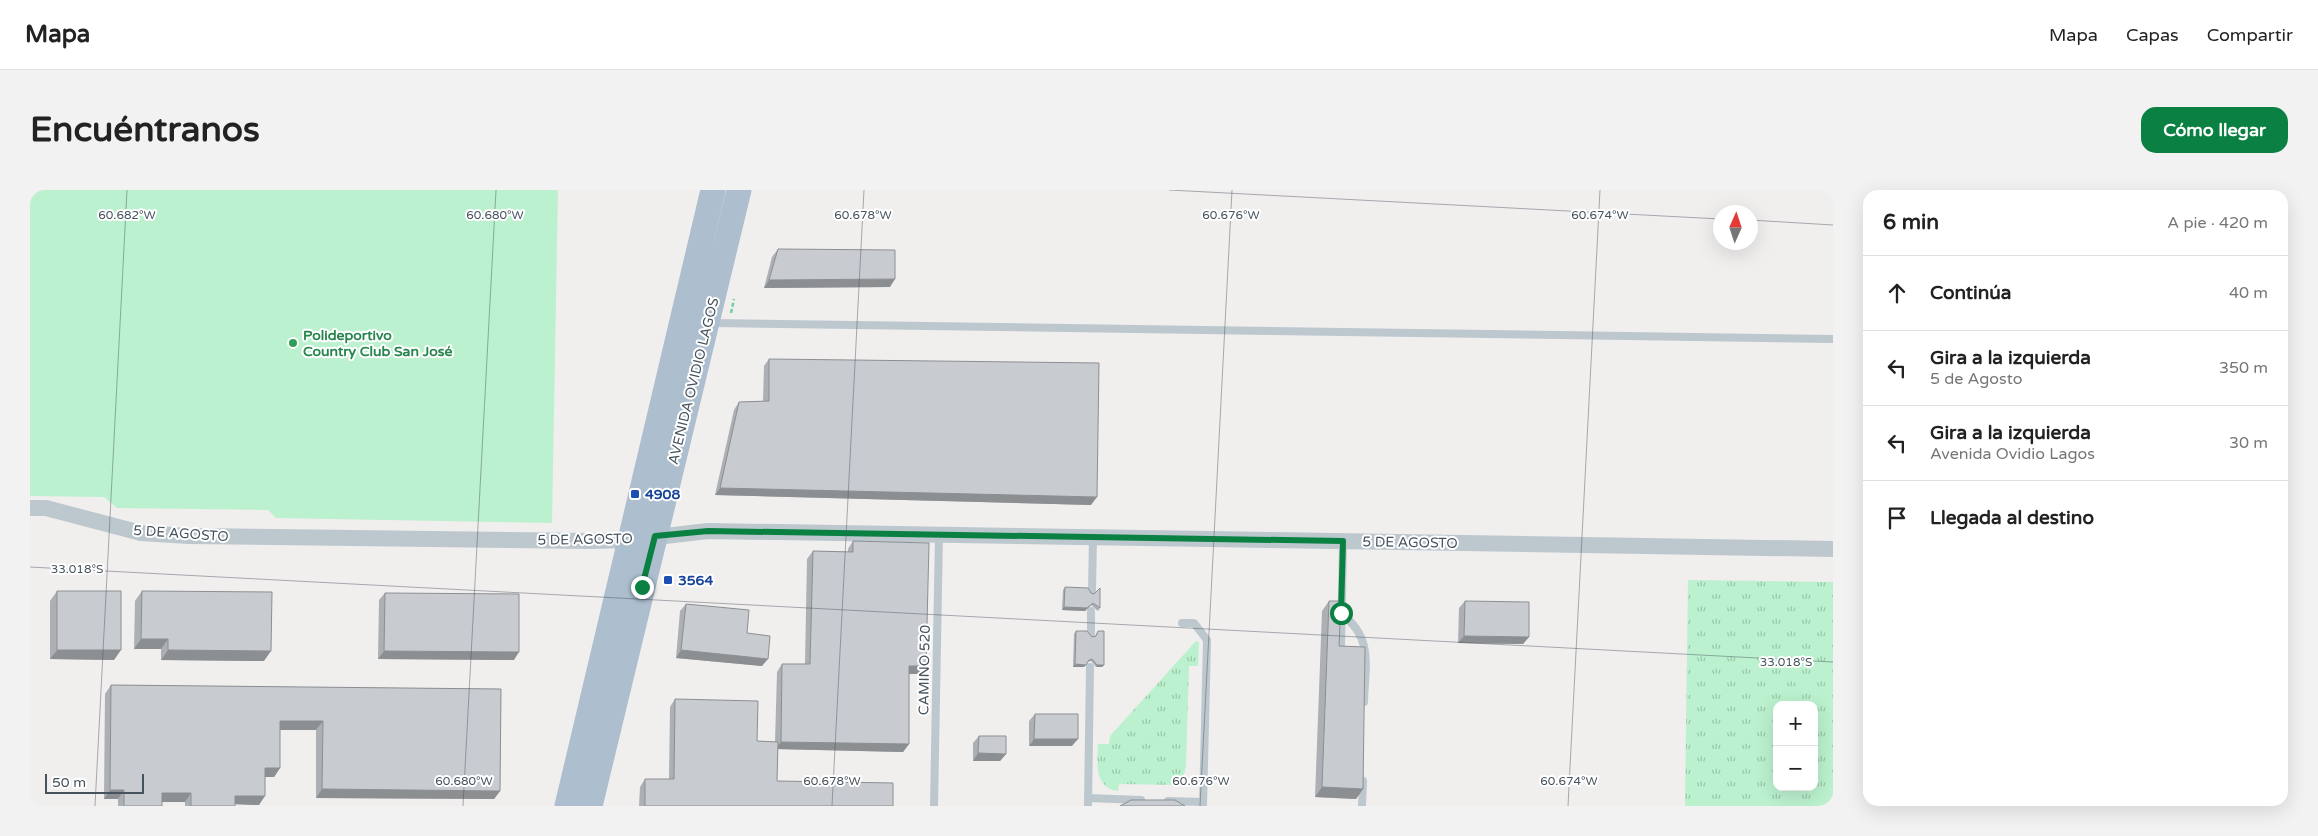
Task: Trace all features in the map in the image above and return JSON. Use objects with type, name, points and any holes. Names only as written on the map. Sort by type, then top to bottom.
[{"type":"main road","name":"AVENIDA OVIDIO LAGOS","points":[[590,806],[655,536],[695,322],[713,190]]},
{"type":"main road","name":"AVENIDA OVIDIO LAGOS","points":[[567,806],[630,540],[695,322],[739,190]]},
{"type":"street","name":"5 DE AGOSTO","points":[[30,508],[46,508],[140,533],[189,536],[630,540],[708,531],[1833,549]]},
{"type":"lane","points":[[695,322],[1833,339]]},
{"type":"lane","name":"CAMINO 520","points":[[934,806],[939,535]]},
{"type":"lane","points":[[1092,590],[1093,537]]},
{"type":"lane","points":[[1340,648],[1343,541]]},
{"type":"lane","points":[[1091,611],[1091,634]]},
{"type":"lane","points":[[1341,613],[1355,624],[1364,640],[1364,707]]},
{"type":"lane","points":[[1155,800],[1203,804],[1207,640],[1194,623],[1182,623]]},
{"type":"lane","points":[[1090,667],[1088,802],[1146,800]]},
{"type":"lane","points":[[1362,806],[1363,776]]},
{"type":"green space","name":"Polideportivo Country Club San José","points":[[30,190],[558,190],[552,523],[276,518],[268,510],[117,508],[104,497],[30,496]]},
{"type":"green space","points":[[1688,580],[1833,582],[1833,806],[1685,806]]},
{"type":"green space","points":[[1196,641],[1199,642],[1198,666],[1189,666],[1186,766],[1182,783],[1174,785],[1119,784],[1118,791],[1110,789],[1101,780],[1099,773],[1097,759],[1098,744],[1109,744],[1110,736]]},
{"type":"building","points":[[778,249],[895,250],[895,279],[769,280]]},
{"type":"building","points":[[769,359],[1099,363],[1097,497],[720,488],[739,402],[769,401]]},
{"type":"building","points":[[853,541],[929,543],[926,666],[909,666],[909,744],[781,742],[782,664],[810,664],[813,551],[853,552]]},
{"type":"building","points":[[1065,587],[1088,588],[1094,594],[1100,588],[1100,608],[1093,603],[1087,608],[1064,607]]},
{"type":"building","points":[[57,591],[121,591],[121,650],[57,650]]},
{"type":"building","points":[[142,591],[272,592],[271,651],[168,650],[168,639],[141,639]]},
{"type":"building","points":[[385,593],[519,594],[519,652],[384,651]]},
{"type":"building","points":[[1329,601],[1341,601],[1339,646],[1365,647],[1363,789],[1322,787]]},
{"type":"building","points":[[1465,601],[1529,602],[1529,637],[1464,636]]},
{"type":"building","points":[[686,604],[749,610],[747,633],[770,636],[768,659],[681,650]]},
{"type":"building","points":[[1076,631],[1087,631],[1092,637],[1096,636],[1098,631],[1104,631],[1104,665],[1097,665],[1092,659],[1086,665],[1075,664]]},
{"type":"building","points":[[111,685],[501,689],[500,791],[322,789],[323,721],[280,721],[280,768],[265,768],[265,796],[235,796],[235,806],[191,806],[191,793],[162,793],[162,806],[124,806],[124,790],[110,790]]},
{"type":"building","points":[[675,699],[758,701],[757,741],[778,742],[777,781],[893,783],[893,806],[645,806],[645,779],[674,779]]},
{"type":"building","points":[[1035,714],[1078,714],[1078,739],[1034,739]]},
{"type":"building","points":[[979,736],[1006,736],[1006,754],[978,753]]},
{"type":"building","points":[[1131,800],[1175,800],[1185,806],[1120,806]]},
{"type":"place","name":"Polideportivo Country Club San José","points":[[293,343]]},
{"type":"place","name":"4908","points":[[635,494]]},
{"type":"place","name":"3564","points":[[668,580]]},
{"type":"route","points":[[642,587],[655,536],[708,531],[1343,541],[1341,613]]}]
